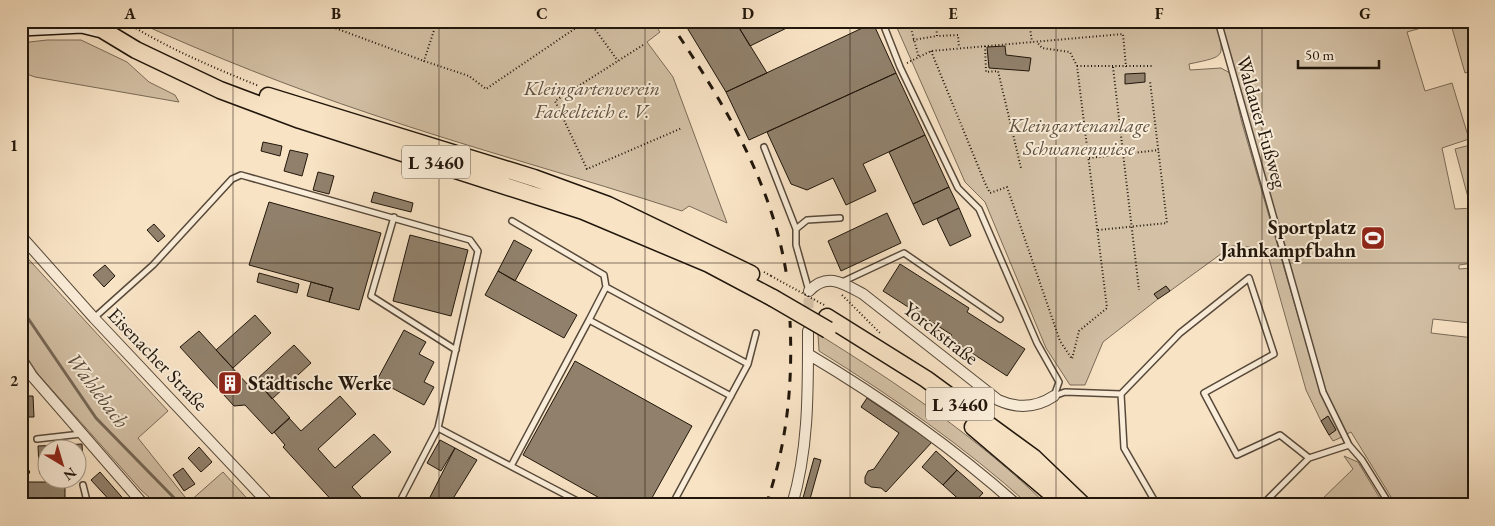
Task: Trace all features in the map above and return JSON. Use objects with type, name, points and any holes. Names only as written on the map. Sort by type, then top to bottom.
[{"type":"main road","points":[[29,26],[98,24]]},
{"type":"main road","name":"L 3460","points":[[98,24],[136,50],[220,90],[300,120],[583,211],[709,264],[772,287],[827,318],[926,379],[1034,458],[1083,505]]},
{"type":"main road","name":"L 3460","points":[[827,318],[988,438],[1065,505]]},
{"type":"street","name":"Eisenacher Straße","points":[[21,236],[94,318],[270,505]]},
{"type":"street","name":"Yorckstraße","points":[[826,280],[842,282],[862,294],[998,400],[1011,406],[1028,406],[1043,403],[1054,396]]},
{"type":"street","points":[[809,291],[816,284],[826,280]]},
{"type":"street","points":[[792,505],[803,464],[808,416],[808,331]]},
{"type":"street","points":[[808,354],[881,398],[917,424],[1017,505]]},
{"type":"street","points":[[22,363],[144,505]]},
{"type":"lane","points":[[882,21],[900,67],[958,188],[979,209],[1037,343],[1060,382],[1054,396]]},
{"type":"lane","name":"Waldauer Fußweg","points":[[1218,21],[1322,392],[1349,445],[1362,460],[1390,505]]},
{"type":"lane","points":[[764,147],[796,230],[796,246],[809,291]]},
{"type":"lane","points":[[94,318],[153,264],[232,179],[241,175],[470,240],[478,251],[438,428],[398,505]]},
{"type":"lane","points":[[394,217],[371,296],[456,350]]},
{"type":"lane","points":[[796,230],[807,220],[840,218]]},
{"type":"lane","points":[[510,466],[606,287],[604,275],[512,221]]},
{"type":"lane","points":[[842,282],[904,253],[1000,319]]},
{"type":"lane","points":[[1157,505],[1124,448],[1121,394],[1180,333],[1249,278],[1274,354],[1204,393],[1237,455],[1280,435],[1309,458]]},
{"type":"lane","points":[[606,287],[748,364]]},
{"type":"lane","points":[[590,320],[730,396]]},
{"type":"lane","points":[[672,505],[748,364],[756,333]]},
{"type":"lane","points":[[1054,396],[1066,392],[1121,394]]},
{"type":"lane","points":[[438,428],[585,505]]},
{"type":"lane","points":[[37,440],[82,434]]},
{"type":"lane","points":[[1262,505],[1309,458],[1349,445]]},
{"type":"lane","points":[[84,488],[88,505]]},
{"type":"path","points":[[316,21],[469,76],[486,89],[588,21],[618,61]]},
{"type":"path","points":[[424,61],[437,21]]},
{"type":"path","points":[[909,21],[919,58]]},
{"type":"path","points":[[936,21],[937,36]]},
{"type":"path","points":[[1029,21],[1032,42]]},
{"type":"path","points":[[900,67],[931,51],[1123,34],[1126,67]]},
{"type":"path","points":[[913,40],[958,35],[959,48]]},
{"type":"path","points":[[931,51],[990,193],[1007,187],[1060,341],[1072,359],[1079,331],[1107,308],[1077,66],[1070,52],[1042,48],[1037,42]]},
{"type":"path","points":[[643,45],[555,101],[587,169],[682,128]]},
{"type":"path","points":[[985,46],[986,72],[998,71],[1021,168]]},
{"type":"path","points":[[1077,66],[1154,66]]},
{"type":"path","points":[[1113,67],[1134,226],[1140,290]]},
{"type":"path","points":[[1098,230],[1167,223],[1150,81]]},
{"type":"path","points":[[1088,158],[1159,150]]},
{"type":"path","points":[[826,280],[886,340]]},
{"type":"path","points":[[772,287],[827,318]]},
{"type":"green space","name":"Kleingartenverein Fackelteich e. V.","points":[[135,21],[653,21],[660,32],[647,42],[673,77],[727,223],[689,206],[682,211],[409,127],[341,104],[252,70]]},
{"type":"green space","name":"Kleingartenanlage Schwanenwiese","points":[[894,21],[1215,21],[1220,42],[1220,53],[1217,57],[1189,64],[1190,70],[1221,68],[1230,73],[1242,123],[1319,388],[1342,437],[1333,441],[1329,435],[1336,430],[1328,416],[1321,421],[1306,390],[1266,248],[1232,246],[1170,291],[1166,286],[1154,294],[1158,299],[1103,342],[1085,385],[1070,385],[1046,348],[985,202],[965,182]]},
{"type":"green space","name":"Sportplatz Jahnkampfbahn","points":[[1221,21],[1446,21],[1407,32],[1425,91],[1452,83],[1469,139],[1442,148],[1455,209],[1474,208],[1474,263],[1459,265],[1459,269],[1472,268],[1470,323],[1433,319],[1431,333],[1474,338],[1474,505],[1396,505],[1351,432],[1347,434],[1326,394]]},
{"type":"green space","points":[[1450,21],[1474,21],[1474,70],[1465,73]]},
{"type":"green space","points":[[47,40],[81,40],[127,62],[149,82],[175,95],[179,102],[35,77],[21,72],[21,43]]},
{"type":"green space","points":[[1474,144],[1474,200],[1469,201],[1455,149]]},
{"type":"green space","points":[[21,251],[168,411],[138,438],[189,502],[223,472],[253,505],[158,505],[141,490],[38,374],[21,348]]},
{"type":"green space","points":[[818,334],[937,413],[994,457],[1047,505],[1029,505],[954,443],[874,386],[819,351]]},
{"type":"green space","points":[[1344,456],[1358,462],[1384,505],[1316,505],[1353,469]]},
{"type":"building","points":[[683,21],[735,21],[767,73],[726,92]]},
{"type":"building","points":[[735,21],[801,21],[750,46]]},
{"type":"building","points":[[873,23],[896,73],[749,140],[726,92]]},
{"type":"building","points":[[1005,46],[1006,55],[1031,58],[1029,71],[989,68],[987,47]]},
{"type":"building","points":[[896,73],[925,135],[863,164],[876,191],[846,205],[833,178],[807,190],[791,184],[767,132]]},
{"type":"building","points":[[1145,73],[1145,82],[1125,84],[1125,74]]},
{"type":"building","points":[[925,135],[949,187],[913,204],[889,152]]},
{"type":"building","points":[[263,142],[282,146],[280,156],[261,151]]},
{"type":"building","points":[[290,150],[308,154],[302,176],[284,171]]},
{"type":"building","points":[[318,172],[334,176],[329,194],[313,190]]},
{"type":"building","points":[[949,187],[959,208],[923,225],[913,204]]},
{"type":"building","points":[[374,192],[413,203],[411,212],[371,202]]},
{"type":"building","points":[[269,202],[381,233],[359,310],[329,302],[333,288],[249,265]]},
{"type":"building","points":[[959,208],[971,236],[950,246],[937,219]]},
{"type":"building","points":[[887,213],[901,243],[841,271],[828,241]]},
{"type":"building","points":[[154,224],[165,236],[158,242],[147,230]]},
{"type":"building","points":[[410,235],[468,250],[451,316],[393,301]]},
{"type":"building","points":[[514,240],[532,250],[515,281],[498,271]]},
{"type":"building","points":[[900,264],[969,308],[967,312],[1025,349],[1007,376],[949,338],[952,335],[883,291]]},
{"type":"building","points":[[105,265],[115,276],[104,287],[93,275]]},
{"type":"building","points":[[1472,268],[1474,268],[1474,323],[1470,323]]},
{"type":"building","points":[[498,271],[577,315],[564,338],[485,295]]},
{"type":"building","points":[[259,273],[299,284],[297,293],[257,282]]},
{"type":"building","points":[[311,282],[333,288],[329,302],[307,296]]},
{"type":"building","points":[[1166,286],[1170,291],[1158,299],[1154,294]]},
{"type":"building","points":[[255,315],[271,333],[233,368],[216,350]]},
{"type":"building","points":[[404,330],[426,342],[419,354],[434,362],[424,382],[434,387],[424,405],[377,380]]},
{"type":"building","name":"Städtische Werke","points":[[199,331],[249,386],[256,380],[290,418],[272,434],[245,405],[234,406],[180,347]]},
{"type":"building","points":[[294,345],[311,363],[272,399],[256,380]]},
{"type":"building","points":[[575,361],[692,426],[648,505],[612,505],[523,455]]},
{"type":"building","points":[[21,396],[33,396],[34,417],[21,417]]},
{"type":"building","points":[[340,396],[356,414],[318,449],[335,468],[374,434],[391,452],[352,487],[361,497],[352,505],[336,505],[283,447],[285,445],[274,432],[289,418],[301,431]]},
{"type":"building","points":[[867,398],[932,442],[886,492],[881,488],[871,487],[865,483],[865,477],[868,471],[874,469],[899,433],[861,407]]},
{"type":"building","points":[[1328,416],[1336,430],[1329,435],[1321,421]]},
{"type":"building","points":[[440,440],[455,448],[441,471],[427,463]]},
{"type":"building","points":[[199,447],[212,462],[201,472],[188,458]]},
{"type":"building","points":[[455,448],[477,460],[449,505],[426,505]]},
{"type":"building","points":[[936,451],[957,470],[943,485],[922,467]]},
{"type":"building","points":[[814,458],[821,460],[810,499],[803,498]]},
{"type":"building","points":[[183,468],[195,484],[184,491],[173,475]]},
{"type":"building","points":[[957,470],[983,493],[972,505],[965,505],[943,485]]},
{"type":"building","points":[[100,472],[127,503],[125,505],[114,505],[91,480]]},
{"type":"building","points":[[21,482],[38,482],[38,488],[65,488],[65,505],[21,505]]},
{"type":"building","points":[[930,498],[938,505],[924,505]]},
{"type":"waterway","name":"Wahlebach","points":[[21,308],[96,418],[181,505]]},
{"type":"tunnel","points":[[808,323],[809,291]]},
{"type":"railway","points":[[669,21],[708,81],[743,143],[770,208],[787,278]]},
{"type":"railway","points":[[766,505],[784,437],[789,391],[790,321]]},
{"type":"railway","points":[[21,472],[38,472]]},
{"type":"place","name":"Sportplatz Jahnkampfbahn","points":[[1373,238]]},
{"type":"place","name":"Städtische Werke","points":[[230,383]]}]
